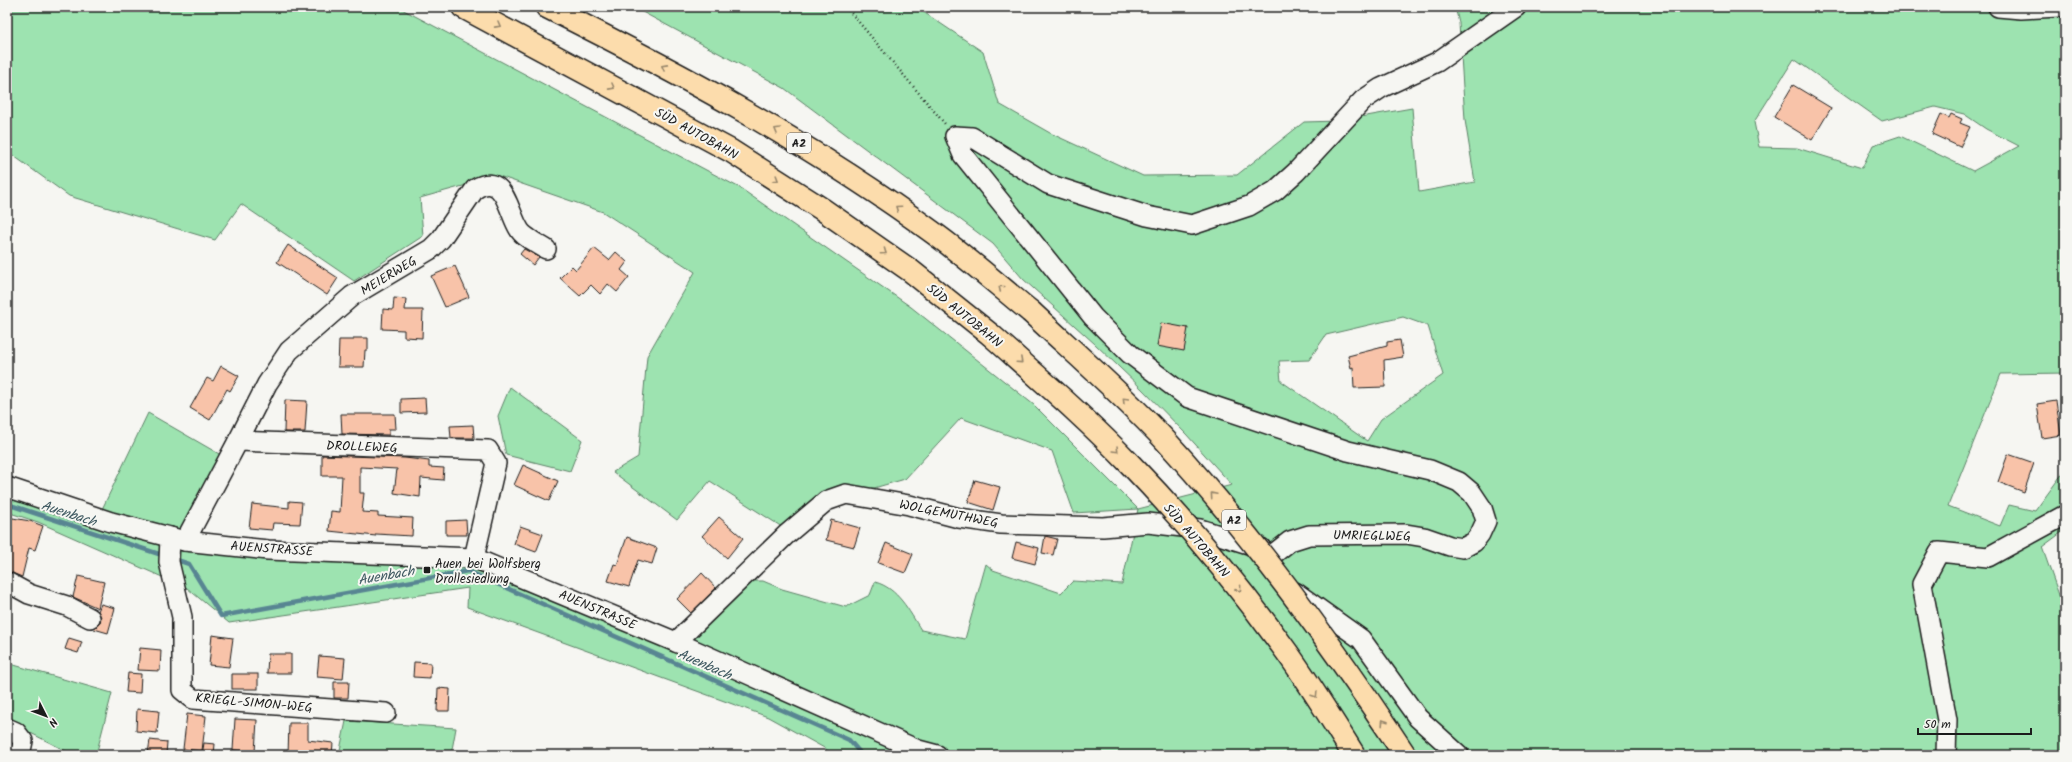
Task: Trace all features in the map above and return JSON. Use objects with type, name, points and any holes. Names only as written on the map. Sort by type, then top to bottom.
[{"type":"highway","name":"SÜD AUTOBAHN","points":[[463,7],[731,151],[822,209],[911,271],[991,335],[1081,416],[1131,465],[1184,524],[1234,584],[1287,652],[1354,755]]},
{"type":"highway","name":"A2","points":[[547,7],[638,52],[786,135],[859,181],[936,234],[1031,312],[1115,390],[1164,440],[1227,511],[1269,562],[1321,632],[1405,755]]},
{"type":"street","points":[[955,136],[972,137],[1048,184],[1147,216],[1192,225],[1249,206],[1274,191],[1296,172],[1362,100],[1381,88],[1437,62],[1516,7]]},
{"type":"street","points":[[1998,7],[2020,9],[2058,7]]},
{"type":"street","name":"UMRIEGLWEG","points":[[955,136],[964,155],[1093,317],[1130,354],[1187,397],[1348,450],[1430,470],[1459,482],[1472,493],[1482,508],[1486,521],[1480,534],[1474,542],[1463,548],[1450,546],[1424,537],[1406,534],[1309,535],[1290,541],[1276,552]]},
{"type":"street","name":"MEIERWEG","points":[[238,441],[267,384],[290,351],[352,296],[431,249],[441,239],[475,189],[483,185],[491,184],[500,190],[505,195],[519,230],[546,249]]},
{"type":"street","points":[[173,547],[238,441]]},
{"type":"street","name":"DROLLEWEG","points":[[238,441],[488,450],[496,463],[474,558]]},
{"type":"street","name":"AUENSTRASSE","points":[[7,487],[111,522],[173,547],[474,558],[676,642],[918,750],[937,755]]},
{"type":"street","name":"WOLGEMUTHWEG","points":[[676,642],[803,520],[826,500],[846,494],[909,505],[959,518],[1001,524],[1095,527],[1148,523],[1200,529],[1276,552]]},
{"type":"street","points":[[1946,755],[1948,720],[1922,584],[1939,552],[1988,557],[2065,515]]},
{"type":"street","name":"KRIEGL-SIMON-WEG","points":[[173,547],[182,617],[182,690],[193,699],[386,713]]},
{"type":"street","points":[[1276,552],[1280,574],[1293,590],[1361,639],[1418,718],[1459,755]]},
{"type":"street","points":[[7,582],[29,594],[67,606],[90,618]]},
{"type":"street","points":[[7,728],[16,732],[23,741],[20,755]]},
{"type":"path","points":[[846,7],[955,136]]},
{"type":"green space","points":[[7,7],[398,7],[740,188],[911,307],[1034,405],[1138,509],[1074,513],[1052,451],[961,418],[905,479],[874,488],[834,492],[793,534],[710,481],[677,520],[613,472],[638,457],[647,356],[695,272],[603,212],[499,176],[420,198],[423,236],[354,281],[241,204],[215,240],[69,196],[7,151]]},
{"type":"green space","points":[[633,7],[916,7],[983,52],[999,104],[1050,133],[1143,176],[1237,175],[1304,122],[1338,121],[1412,108],[1419,192],[1475,182],[1465,120],[1459,23],[1455,7],[2065,7],[2065,373],[2001,374],[1948,506],[2000,526],[2009,505],[2035,511],[2065,470],[2065,530],[2042,547],[2065,612],[2065,755],[833,755],[826,749],[768,717],[467,607],[468,588],[229,623],[187,588],[38,522],[7,512],[7,496],[94,526],[148,413],[233,462],[198,538],[196,551],[273,560],[375,561],[471,566],[682,654],[700,627],[748,581],[763,581],[782,589],[846,607],[870,595],[875,582],[890,589],[902,601],[921,630],[965,639],[986,564],[993,570],[1061,593],[1073,581],[1122,584],[1138,509],[1232,485],[1186,434],[1142,389],[1023,279],[993,244],[784,88]],"holes":[[[1794,59],[1882,121],[1935,107],[1964,114],[1986,129],[2019,146],[1973,171],[1900,136],[1873,145],[1862,168],[1797,148],[1759,147],[1754,122]],[[1403,317],[1428,326],[1443,375],[1381,419],[1367,441],[1281,381],[1279,361],[1309,360],[1326,335]]]},
{"type":"green space","points":[[510,387],[582,440],[570,471],[506,455],[498,416]]},
{"type":"green space","points":[[7,663],[112,693],[96,755],[74,755],[7,721]]},
{"type":"green space","points":[[346,721],[456,728],[451,755],[339,755]]},
{"type":"building","points":[[1793,85],[1831,108],[1812,140],[1774,117]]},
{"type":"building","points":[[1941,114],[1949,118],[1951,114],[1962,119],[1960,123],[1970,127],[1960,147],[1932,134]]},
{"type":"building","points":[[288,245],[338,278],[327,295],[277,262]]},
{"type":"building","points":[[594,248],[609,260],[616,252],[627,262],[621,270],[629,277],[617,292],[608,284],[600,294],[591,285],[580,296],[560,278],[572,266],[576,270]]},
{"type":"building","points":[[524,249],[539,257],[533,265],[520,254]]},
{"type":"building","points":[[455,266],[469,297],[445,307],[431,276]]},
{"type":"building","points":[[394,298],[406,299],[405,310],[423,310],[422,338],[404,337],[404,330],[382,329],[383,309],[393,310]]},
{"type":"building","points":[[1161,323],[1188,328],[1184,351],[1157,346]]},
{"type":"building","points":[[354,338],[368,338],[368,350],[365,350],[364,367],[338,367],[339,340],[354,340]]},
{"type":"building","points":[[1400,340],[1403,357],[1384,360],[1385,387],[1354,388],[1353,367],[1351,368],[1348,356],[1387,346],[1387,342]]},
{"type":"building","points":[[221,366],[239,376],[230,391],[227,389],[210,420],[190,408],[207,378],[213,381]]},
{"type":"building","points":[[425,398],[426,412],[401,413],[401,399]]},
{"type":"building","points":[[285,400],[307,401],[305,432],[284,432]]},
{"type":"building","points":[[2056,401],[2061,435],[2042,438],[2037,404]]},
{"type":"building","points":[[341,414],[395,414],[396,429],[389,429],[389,435],[342,434]]},
{"type":"building","points":[[473,425],[474,438],[451,438],[450,426]]},
{"type":"building","points":[[2008,454],[2034,463],[2024,492],[1998,482]]},
{"type":"building","points":[[322,455],[405,458],[429,461],[429,467],[444,468],[443,480],[421,478],[420,497],[394,493],[397,469],[360,467],[360,493],[364,493],[362,512],[378,513],[378,516],[413,518],[412,536],[376,534],[376,536],[329,531],[331,511],[340,512],[342,476],[322,476]]},
{"type":"building","points":[[523,465],[558,481],[549,501],[514,485]]},
{"type":"building","points":[[975,480],[1000,487],[993,510],[968,502]]},
{"type":"building","points":[[289,501],[302,502],[300,524],[273,523],[272,530],[249,528],[252,504],[289,508]]},
{"type":"building","points":[[7,517],[30,521],[43,526],[35,550],[29,548],[22,577],[7,571]]},
{"type":"building","points":[[719,517],[743,538],[727,558],[702,536]]},
{"type":"building","points":[[466,520],[467,535],[446,535],[446,521]]},
{"type":"building","points":[[831,520],[860,528],[854,547],[826,540]]},
{"type":"building","points":[[520,526],[543,534],[536,552],[514,544]]},
{"type":"building","points":[[1045,536],[1057,539],[1053,555],[1042,553]]},
{"type":"building","points":[[627,537],[657,548],[652,564],[638,560],[629,587],[608,581],[614,564],[617,565]]},
{"type":"building","points":[[1016,542],[1039,548],[1035,564],[1012,558]]},
{"type":"building","points":[[886,543],[913,554],[905,573],[878,563]]},
{"type":"building","points":[[702,573],[716,588],[691,613],[677,599]]},
{"type":"building","points":[[78,576],[104,582],[98,608],[73,597]]},
{"type":"building","points":[[101,604],[115,608],[108,633],[94,629],[100,623],[101,617],[98,611]]},
{"type":"building","points":[[212,635],[233,638],[229,667],[209,665]]},
{"type":"building","points":[[69,638],[82,642],[78,653],[65,649]]},
{"type":"building","points":[[140,648],[161,650],[160,671],[138,670]]},
{"type":"building","points":[[268,654],[291,654],[291,673],[267,673]]},
{"type":"building","points":[[319,656],[345,658],[343,679],[317,677]]},
{"type":"building","points":[[414,662],[431,663],[430,678],[413,677]]},
{"type":"building","points":[[128,673],[141,674],[140,693],[126,692]]},
{"type":"building","points":[[232,674],[258,674],[258,689],[232,689]]},
{"type":"building","points":[[334,682],[349,682],[348,698],[334,698]]},
{"type":"building","points":[[438,688],[450,689],[449,711],[437,711]]},
{"type":"building","points":[[137,709],[159,711],[157,733],[136,731]]},
{"type":"building","points":[[187,714],[206,716],[202,751],[183,749]]},
{"type":"building","points":[[235,719],[257,720],[255,752],[233,750]]},
{"type":"building","points":[[289,723],[308,723],[308,740],[333,743],[332,755],[288,755]]},
{"type":"building","points":[[150,740],[167,742],[166,755],[148,754]]},
{"type":"building","points":[[204,743],[215,744],[214,755],[202,755]]},
{"type":"waterway","name":"Auenbach","points":[[7,504],[165,556]]},
{"type":"waterway","name":"Auenbach","points":[[174,559],[189,564],[221,616],[468,571],[849,740],[862,755]]},
{"type":"place","name":"Auen bei Wolfsberg Drollesiedlung","points":[[427,570]]}]
